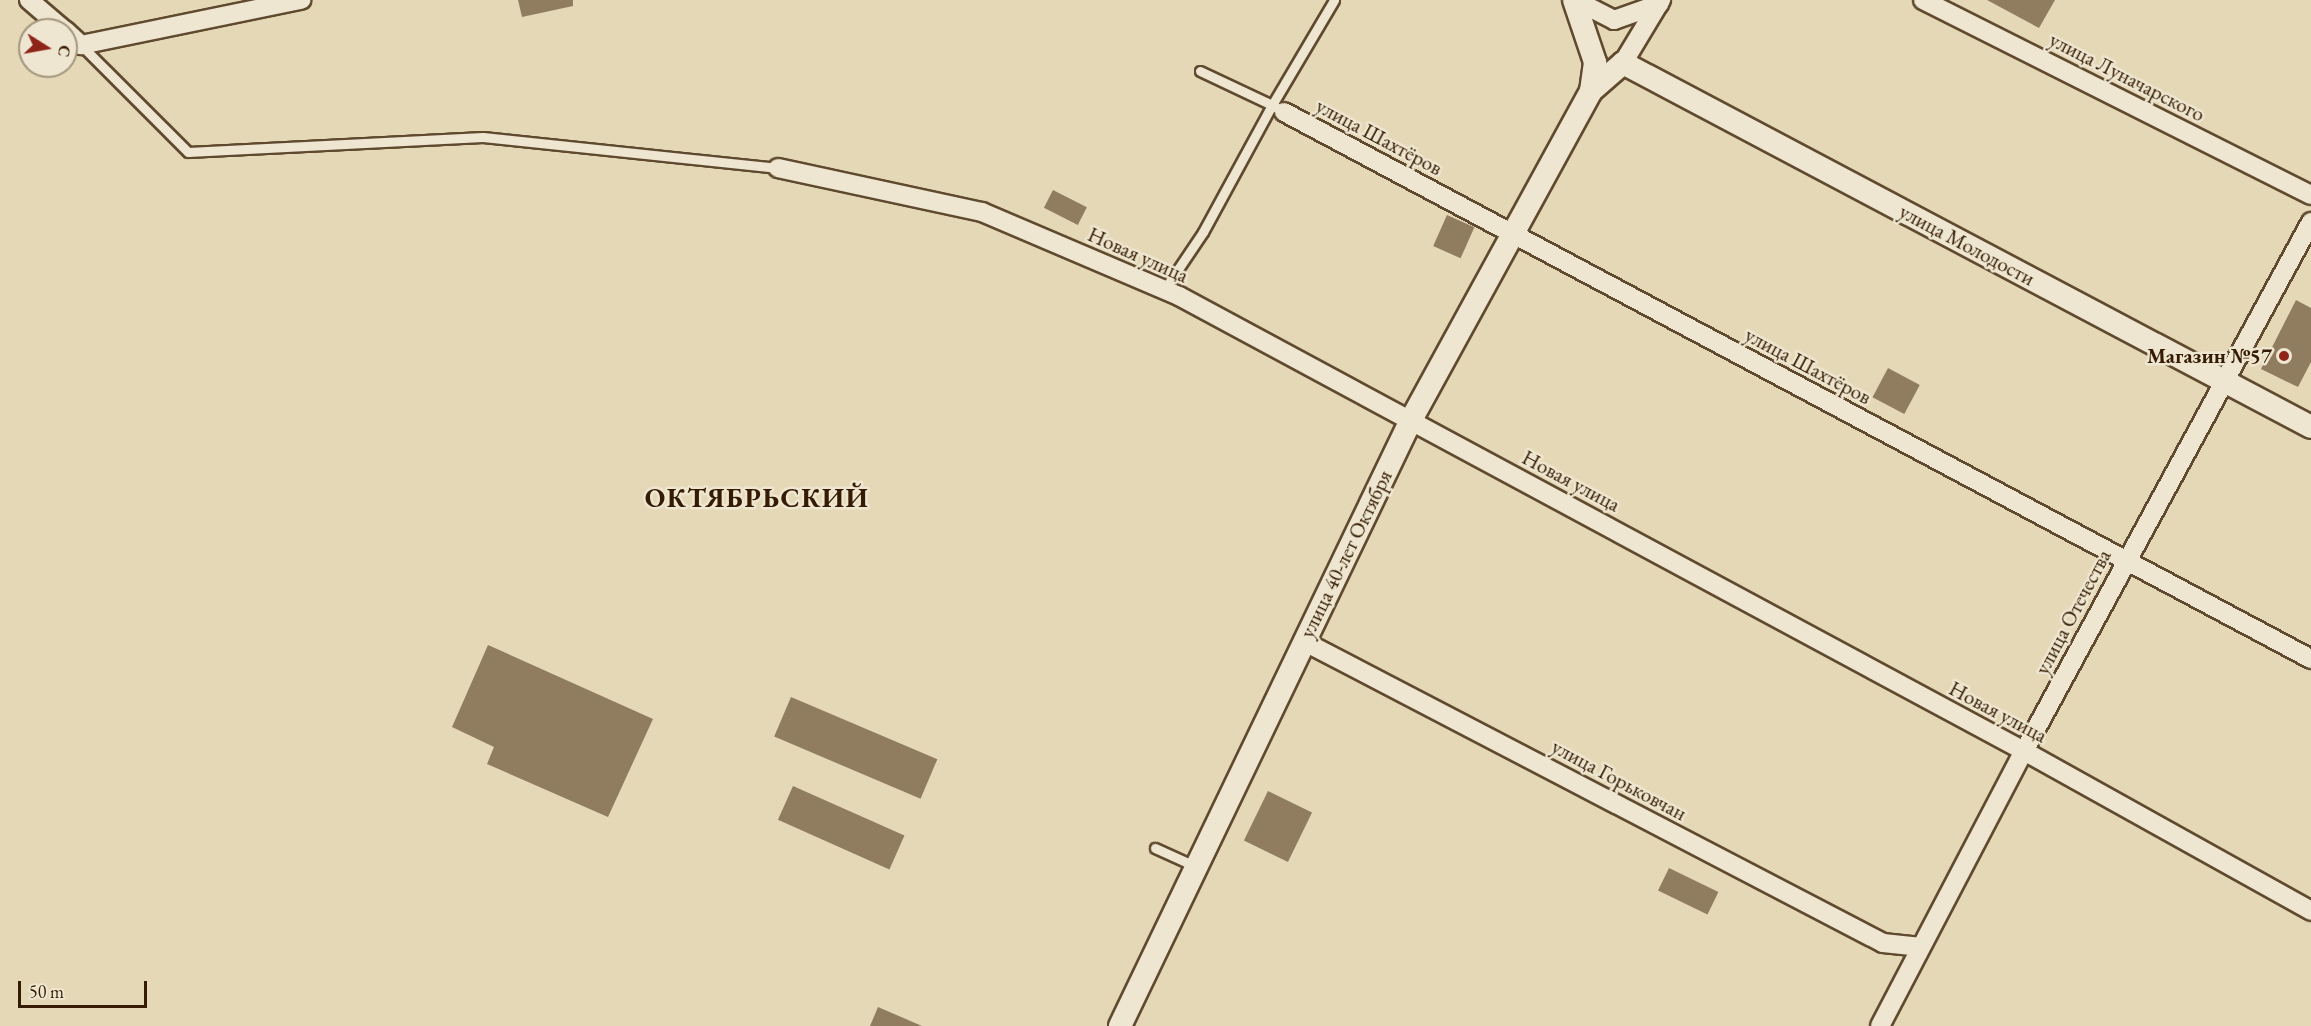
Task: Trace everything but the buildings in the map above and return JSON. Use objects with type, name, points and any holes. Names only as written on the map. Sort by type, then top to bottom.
[{"type":"street","points":[[29,0],[50,18]]},
{"type":"street","points":[[49,0],[57,18]]},
{"type":"street","points":[[78,42],[81,45],[223,8],[301,0]]},
{"type":"street","points":[[1575,0],[1614,20],[1660,2]]},
{"type":"street","name":"улица 40-лет Октября","points":[[1575,0],[1594,52],[1591,91]]},
{"type":"street","name":"улица Луначарского","points":[[1923,0],[2311,195]]},
{"type":"street","name":"улица 40-лет Октября","points":[[1126,1024],[1303,641],[1411,420],[1591,91],[1623,63],[1660,2]]},
{"type":"street","name":"улица Молодости","points":[[1623,63],[2311,427]]},
{"type":"street","name":"улица Шахтёров","points":[[1278,109],[2311,659]]},
{"type":"street","name":"Новая улица","points":[[778,168],[982,212],[1164,290],[1411,420],[2024,751],[2311,911]]},
{"type":"street","name":"улица Отечества","points":[[1880,1026],[1919,947],[2024,751],[2311,222]]},
{"type":"street","name":"улица Горьковчан","points":[[1303,641],[1883,943],[1919,947]]},
{"type":"lane","points":[[1164,290],[1203,232],[1278,109],[1335,0]]},
{"type":"lane","points":[[81,45],[188,152],[483,137],[778,168]]},
{"type":"lane","points":[[1200,71],[1278,109]]},
{"type":"lane","points":[[1155,849],[1197,867]]},
{"type":"place","name":"Магазин №57","points":[[2284,356]]},
{"type":"district","name":"ОКТЯБРЬСКИЙ","points":[[757,498]]}]
